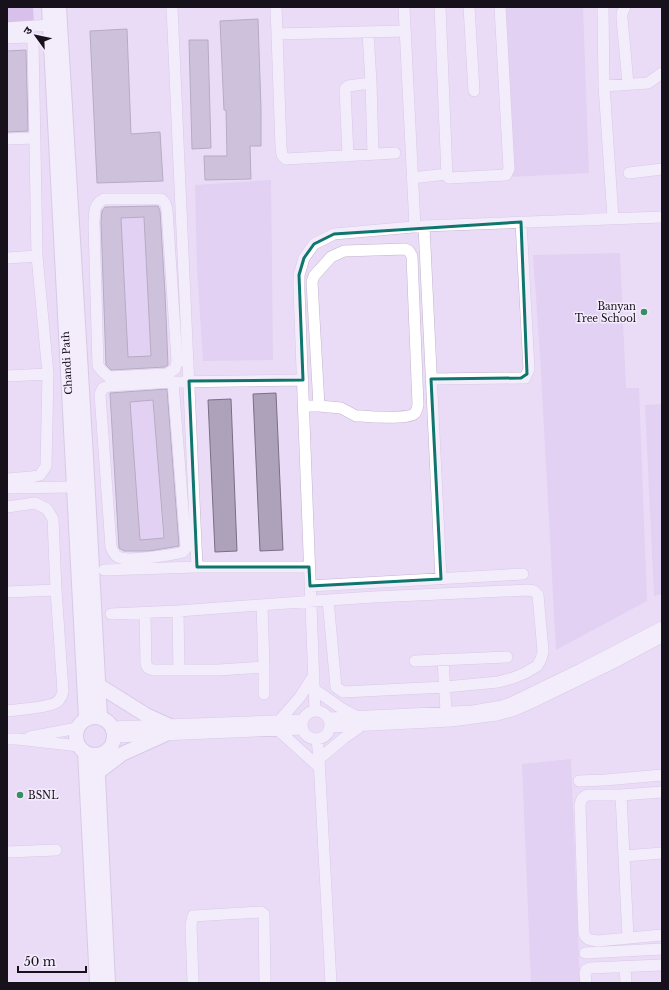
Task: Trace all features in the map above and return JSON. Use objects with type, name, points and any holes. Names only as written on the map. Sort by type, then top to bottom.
[{"type":"main road","name":"Chandi Path","points":[[49,7],[74,487],[88,721]]},
{"type":"main road","name":"Chandi Path","points":[[60,7],[98,684],[88,721]]},
{"type":"main road","points":[[98,684],[146,715],[173,729]]},
{"type":"main road","points":[[87,751],[103,753],[108,749],[112,743],[113,732],[109,723],[88,721],[76,737],[87,751],[98,774],[108,983]]},
{"type":"main road","points":[[98,774],[122,754],[173,729]]},
{"type":"main road","points":[[87,751],[97,983]]},
{"type":"street","points":[[172,7],[181,203],[183,361],[167,374],[109,377],[98,366],[94,223],[95,208],[98,202],[104,199],[161,199],[165,203],[167,210],[183,361],[189,381],[197,567]]},
{"type":"street","points":[[276,7],[282,155],[286,159],[294,159],[394,153]]},
{"type":"street","points":[[404,7],[412,178],[420,226],[426,250],[441,579]]},
{"type":"street","points":[[440,7],[448,178],[502,176],[508,173],[509,157],[500,7]]},
{"type":"street","points":[[469,7],[474,91]]},
{"type":"street","points":[[603,7],[604,86],[613,218]]},
{"type":"street","points":[[625,7],[622,13],[628,84]]},
{"type":"street","points":[[7,28],[50,25]]},
{"type":"street","points":[[277,34],[405,30]]},
{"type":"street","points":[[368,32],[373,154]]},
{"type":"street","points":[[7,38],[26,37],[33,40],[37,256],[48,374],[46,466],[40,475],[7,479]]},
{"type":"street","points":[[604,86],[648,83],[662,73]]},
{"type":"street","points":[[348,156],[345,88],[348,86],[371,83]]},
{"type":"street","points":[[7,139],[34,138]]},
{"type":"street","points":[[629,173],[662,169]]},
{"type":"street","points":[[412,178],[447,174]]},
{"type":"street","points":[[165,203],[181,203]]},
{"type":"street","points":[[315,710],[299,275],[304,258],[314,244],[334,234],[420,226],[662,217]]},
{"type":"street","points":[[432,379],[524,378],[527,374],[529,369],[521,222]]},
{"type":"street","points":[[320,406],[312,282],[314,276],[331,257],[344,252],[399,249],[409,251],[426,250]]},
{"type":"street","points":[[304,406],[341,408],[356,416],[391,417],[414,414],[417,410],[412,256],[409,251]]},
{"type":"street","points":[[7,258],[37,256]]},
{"type":"street","points":[[7,376],[48,374]]},
{"type":"street","points":[[173,382],[186,548],[183,552],[169,555],[119,558],[114,554],[111,547],[100,394],[103,388],[109,386],[173,382],[189,381],[303,380]]},
{"type":"street","points":[[7,488],[74,487]]},
{"type":"street","points":[[7,507],[35,504],[47,509],[53,519],[63,692],[61,698],[56,703],[7,711]]},
{"type":"street","points":[[104,570],[197,567],[309,567]]},
{"type":"street","points":[[310,586],[523,574]]},
{"type":"street","points":[[7,592],[56,590]]},
{"type":"street","points":[[111,614],[178,611],[328,600],[534,591],[538,595],[543,651],[537,666],[513,678],[498,682],[445,687],[343,692],[336,687],[334,681],[328,600]]},
{"type":"street","points":[[262,605],[264,694]]},
{"type":"street","points":[[178,611],[179,670]]},
{"type":"street","points":[[145,613],[146,664],[148,668],[153,670],[219,670],[264,667]]},
{"type":"street","points":[[329,723],[446,712],[473,711],[502,706],[581,669],[662,627]]},
{"type":"street","points":[[314,689],[359,721],[472,719],[497,715],[515,710],[619,660],[662,637]]},
{"type":"street","points":[[415,661],[507,656]]},
{"type":"street","points":[[443,660],[446,712]]},
{"type":"street","points":[[278,725],[314,676]]},
{"type":"street","points":[[315,710],[322,711],[329,723],[325,736],[317,739],[307,737],[302,724],[308,712],[315,710]]},
{"type":"street","points":[[12,739],[88,721]]},
{"type":"street","points":[[319,763],[359,721]]},
{"type":"street","points":[[113,732],[302,724]]},
{"type":"street","points":[[278,725],[319,763]]},
{"type":"street","points":[[12,739],[87,751]]},
{"type":"street","points":[[317,739],[331,983]]},
{"type":"street","points":[[579,781],[662,775]]},
{"type":"street","points":[[662,792],[621,795],[591,794],[584,797],[581,800],[580,805],[585,937],[589,940],[662,935]]},
{"type":"street","points":[[621,795],[628,938]]},
{"type":"street","points":[[7,852],[56,850]]},
{"type":"street","points":[[625,856],[662,853]]},
{"type":"street","points":[[193,983],[191,925],[193,916],[261,912],[264,914],[265,983]]},
{"type":"street","points":[[586,953],[662,949]]},
{"type":"street","points":[[586,983],[585,973],[586,970],[590,968],[662,965]]},
{"type":"street","points":[[625,966],[626,983]]},
{"type":"highlighted area","points":[[521,222],[527,374],[521,378],[431,379],[441,579],[310,586],[309,567],[197,567],[189,381],[303,380],[299,275],[304,258],[314,244],[334,234]]},
{"type":"shaded area","points":[[7,7],[33,7],[34,23],[7,25]]},
{"type":"shaded area","points":[[504,7],[583,7],[589,173],[510,177]]},
{"type":"shaded area","points":[[271,180],[273,360],[203,361],[197,267],[195,185]]},
{"type":"shaded area","points":[[144,217],[151,356],[128,357],[121,218]]},
{"type":"shaded area","points":[[620,253],[626,388],[639,388],[647,601],[556,650],[540,354],[533,255]]},
{"type":"shaded area","points":[[153,400],[163,538],[140,540],[130,402]]},
{"type":"shaded area","points":[[662,404],[662,594],[654,596],[645,405]]},
{"type":"shaded area","points":[[571,759],[580,983],[531,983],[522,764]]},
{"type":"building","points":[[258,19],[261,146],[250,146],[251,179],[205,180],[204,156],[227,156],[226,110],[224,110],[220,21]]},
{"type":"building","points":[[127,29],[131,134],[160,132],[163,181],[97,183],[90,31]]},
{"type":"building","points":[[189,40],[208,40],[211,148],[192,149]]},
{"type":"building","points":[[26,50],[28,131],[7,132],[7,51]]},
{"type":"building","points":[[158,206],[160,211],[168,365],[165,367],[111,370],[106,365],[101,221],[102,211],[105,207]],"holes":[[[144,217],[151,356],[128,357],[121,218]]]},
{"type":"building","points":[[167,389],[179,546],[149,551],[124,551],[119,548],[110,393]],"holes":[[[153,400],[164,538],[140,540],[130,402]]]},
{"type":"building","points":[[276,393],[283,550],[260,551],[253,394]]},
{"type":"building","points":[[231,399],[237,551],[215,552],[208,400]]},
{"type":"place","name":"Banyan Tree School","points":[[644,312]]},
{"type":"place","name":"BSNL","points":[[20,795]]}]
